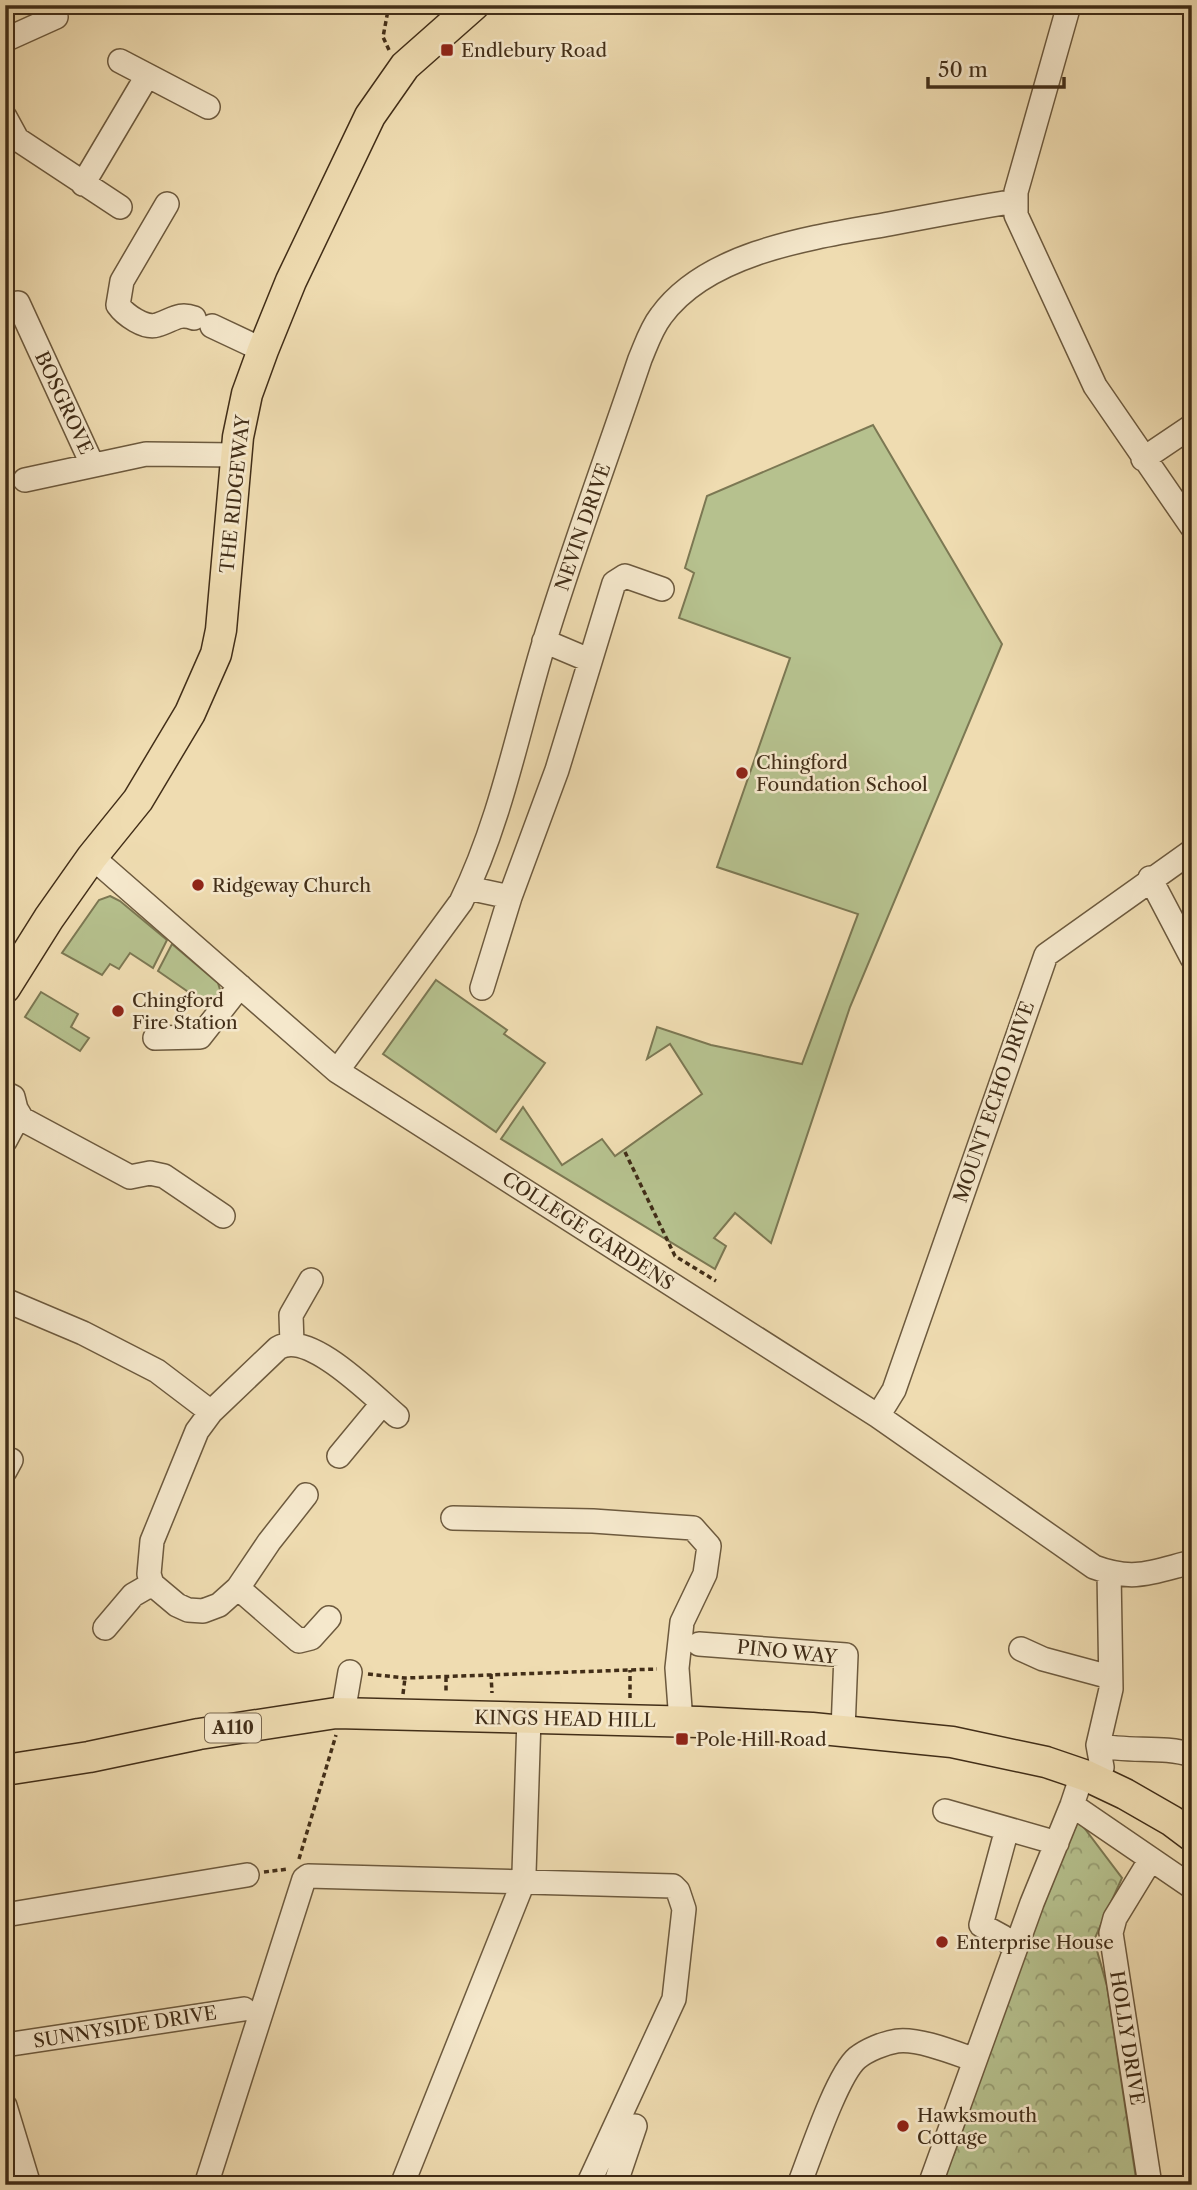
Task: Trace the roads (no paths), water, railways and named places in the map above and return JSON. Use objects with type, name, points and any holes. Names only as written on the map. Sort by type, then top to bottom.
[{"type":"main road","name":"THE RIDGEWAY","points":[[5,988],[92,857],[138,800],[190,713],[215,654],[221,630],[236,455],[243,409],[263,350],[291,281],[370,116],[405,66],[474,5]]},
{"type":"main road","name":"KINGS HEAD HILL","points":[[5,1770],[212,1732],[342,1713],[681,1722],[843,1730],[908,1736],[987,1748],[1046,1762],[1125,1794],[1192,1836]]},
{"type":"street","points":[[1069,5],[1015,201],[1016,215],[1095,387],[1192,527]]},
{"type":"street","points":[[5,40],[56,17]]},
{"type":"street","points":[[120,61],[208,107]]},
{"type":"street","points":[[83,184],[147,76]]},
{"type":"street","points":[[5,117],[17,139],[120,207]]},
{"type":"street","name":"NEVIN DRIVE","points":[[337,1071],[461,902],[468,888],[499,803],[544,641],[640,359],[661,316],[681,296],[726,267],[755,253],[804,239],[1015,201]]},
{"type":"street","points":[[167,204],[122,281],[118,305],[131,318],[149,325],[157,326],[182,315],[263,350]]},
{"type":"street","name":"BOSGROVE","points":[[18,303],[92,464]]},
{"type":"street","points":[[1143,459],[1192,426]]},
{"type":"street","name":"BOSGROVE","points":[[25,480],[146,454],[236,455]]},
{"type":"street","points":[[482,988],[510,897],[557,769],[614,583],[625,576],[662,589]]},
{"type":"street","points":[[544,641],[589,660]]},
{"type":"street","name":"MOUNT ECHO DRIVE","points":[[878,1416],[894,1390],[1046,955],[1150,878],[1192,851]]},
{"type":"street","name":"COLLEGE GARDENS","points":[[92,857],[337,1071],[878,1416],[1094,1567],[1132,1576],[1192,1562]]},
{"type":"street","points":[[1150,878],[1192,958]]},
{"type":"street","points":[[468,888],[510,897]]},
{"type":"street","points":[[155,1038],[200,1037],[240,986]]},
{"type":"street","points":[[5,1093],[13,1097],[22,1119],[130,1177],[150,1173],[164,1177],[223,1216]]},
{"type":"street","points":[[5,1141],[19,1115]]},
{"type":"street","points":[[292,1344],[291,1315],[311,1280]]},
{"type":"street","points":[[5,1300],[83,1334],[157,1371],[211,1412]]},
{"type":"street","points":[[306,1495],[269,1542],[243,1582],[219,1605],[203,1611],[188,1610],[177,1605],[152,1584],[149,1574],[152,1541],[197,1431],[211,1412],[278,1348],[292,1344],[310,1349],[328,1359],[390,1410],[339,1456]]},
{"type":"street","points":[[453,1518],[593,1521],[693,1528],[709,1546],[705,1574],[682,1622],[677,1668],[681,1722]]},
{"type":"street","points":[[930,2185],[1015,1949],[1072,1805],[1084,1776],[1101,1767],[1098,1745],[1111,1689],[1109,1572]]},
{"type":"street","points":[[243,1582],[299,1641],[312,1637],[329,1618]]},
{"type":"street","points":[[105,1628],[133,1595],[152,1584]]},
{"type":"street","name":"PINO WAY","points":[[699,1644],[846,1655],[843,1730]]},
{"type":"street","points":[[1021,1649],[1043,1659],[1110,1677]]},
{"type":"street","points":[[342,1713],[350,1672]]},
{"type":"street","points":[[402,2185],[522,1881],[528,1718]]},
{"type":"street","points":[[1098,1745],[1192,1755]]},
{"type":"street","points":[[1072,1805],[1192,1888]]},
{"type":"street","points":[[945,1811],[1057,1843]]},
{"type":"street","points":[[1007,1829],[981,1925],[1003,1937],[1015,1949]]},
{"type":"street","name":"HOLLY DRIVE","points":[[1150,2185],[1111,1933],[1115,1918],[1151,1859]]},
{"type":"street","points":[[5,1916],[247,1874]]},
{"type":"street","points":[[206,2185],[304,1880],[308,1876],[673,1886],[682,1898],[684,1909],[674,1998],[588,2185]]},
{"type":"street","name":"SUNNYSIDE DRIVE","points":[[5,2046],[244,2008]]},
{"type":"street","points":[[799,2185],[840,2084],[857,2059],[878,2047],[899,2041],[929,2046],[975,2060]]},
{"type":"street","points":[[5,2106],[29,2185]]},
{"type":"street","points":[[615,2185],[635,2126]]},
{"type":"place","name":"Endlebury Road","points":[[447,50]]},
{"type":"place","name":"Chingford Foundation School","points":[[742,773]]},
{"type":"place","name":"Ridgeway Church","points":[[198,885]]},
{"type":"place","name":"Chingford Fire Station","points":[[118,1011]]},
{"type":"place","name":"Pole Hill Road","points":[[682,1739]]},
{"type":"place","name":"Enterprise House","points":[[942,1942]]},
{"type":"place","name":"Hawksmouth Cottage","points":[[903,2126]]}]
